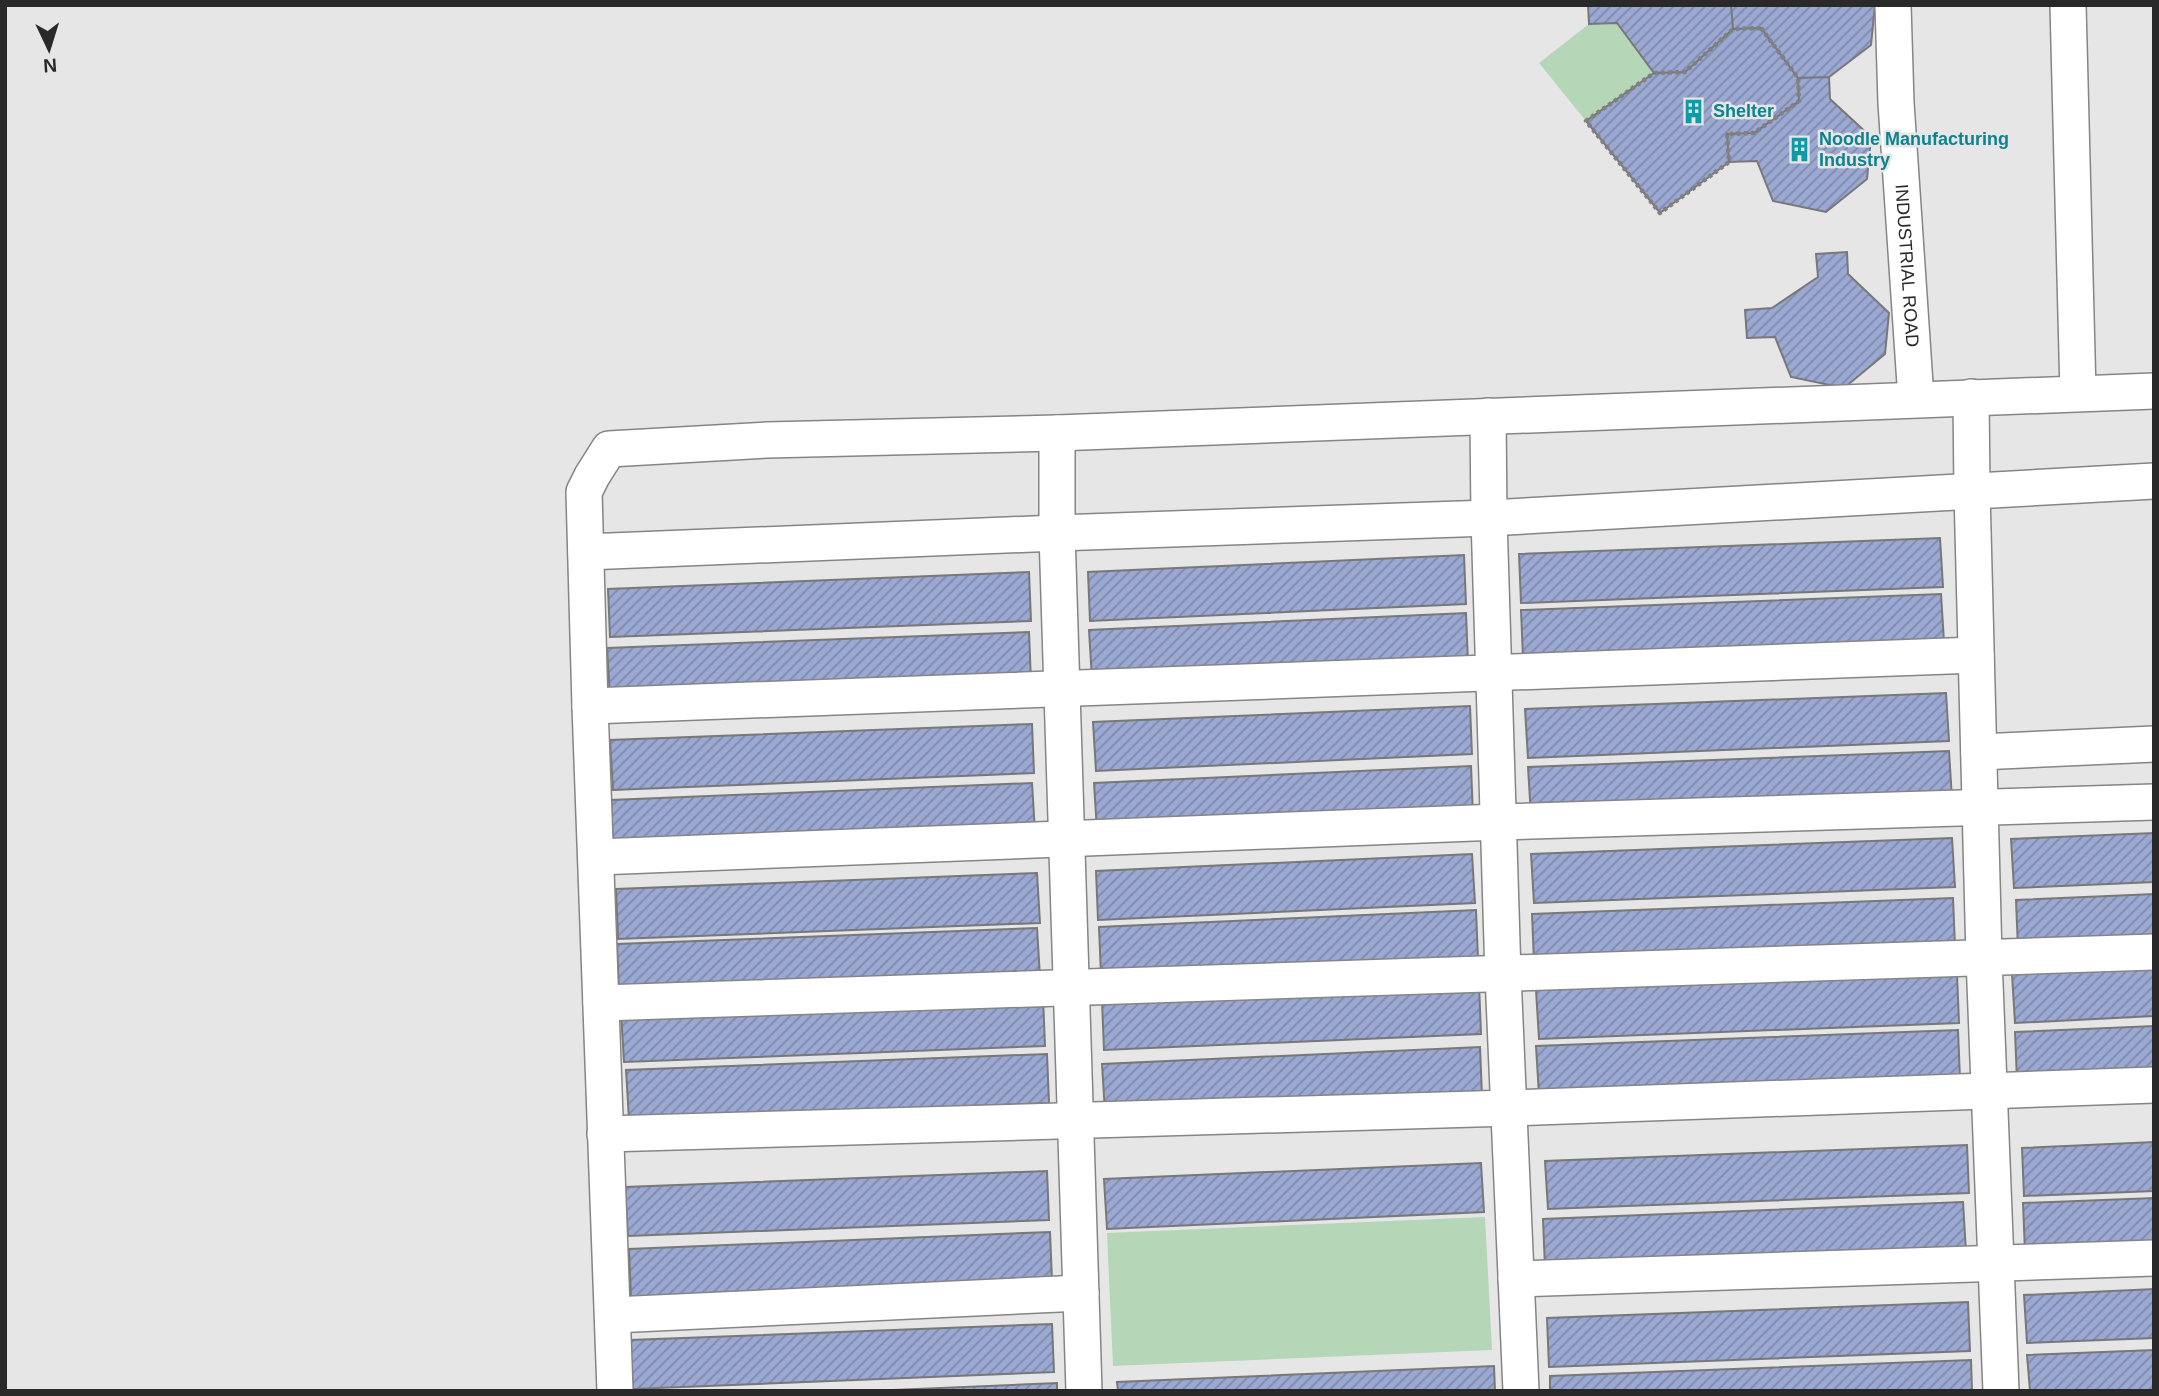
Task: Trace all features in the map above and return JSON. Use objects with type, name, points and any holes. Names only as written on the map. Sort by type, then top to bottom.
[{"type":"street","name":"INDUSTRIAL ROAD","points":[[1894,5],[1896,103],[1916,399]]},
{"type":"street","points":[[2068,5],[2078,393]]},
{"type":"street","points":[[615,1391],[584,492],[610,449],[767,440],[1057,433],[2154,391]]},
{"type":"street","points":[[1971,397],[1984,958],[2001,1391]]},
{"type":"street","points":[[1488,416],[1503,975],[1521,1391]]},
{"type":"street","points":[[1057,433],[1057,533],[1084,1391]]},
{"type":"street","points":[[586,552],[1489,518],[2154,481]]},
{"type":"street","points":[[590,706],[1976,655]]},
{"type":"street","points":[[1979,752],[2154,744]]},
{"type":"street","points":[[597,857],[1499,822],[2154,802]]},
{"type":"street","points":[[601,1003],[2154,952]]},
{"type":"street","points":[[605,1135],[1510,1108],[2154,1085]]},
{"type":"street","points":[[1516,1279],[2154,1258]]},
{"type":"street","points":[[613,1315],[1081,1293]]},
{"type":"path","points":[[1761,28],[1798,78],[1799,102],[1754,133],[1727,134],[1729,162],[1660,213],[1586,121],[1654,73],[1685,72],[1733,29],[1761,28]]},
{"type":"green space","points":[[1617,23],[1654,73],[1586,121],[1539,63],[1589,24]]},
{"type":"green space","points":[[1485,1217],[1492,1350],[1113,1366],[1107,1233]]},
{"type":"building","points":[[1588,5],[1731,5],[1733,29],[1685,72],[1654,73],[1617,23],[1589,24]]},
{"type":"building","name":"Noodle Manufacturing Industry","points":[[1731,5],[1875,5],[1871,45],[1829,77],[1798,78],[1761,28],[1733,29]]},
{"type":"building","name":"Shelter","points":[[1761,28],[1798,78],[1799,101],[1754,133],[1727,134],[1729,162],[1660,213],[1586,121],[1654,73],[1685,72],[1733,29]]},
{"type":"building","name":"Noodle Manufacturing Industry","points":[[1829,77],[1830,99],[1871,137],[1867,179],[1826,212],[1773,201],[1757,161],[1729,162],[1727,134],[1754,133],[1799,101],[1798,78]]},
{"type":"building","points":[[1847,252],[1848,274],[1889,313],[1885,354],[1844,388],[1791,377],[1775,337],[1747,338],[1745,310],[1772,308],[1818,277],[1816,254]]},
{"type":"building","points":[[1940,538],[1943,587],[1521,603],[1519,554]]},
{"type":"building","points":[[1464,555],[1466,604],[1090,621],[1088,572]]},
{"type":"building","points":[[1029,572],[1031,621],[610,637],[608,589]]},
{"type":"building","points":[[1941,594],[1944,642],[1523,658],[1521,610]]},
{"type":"building","points":[[1466,613],[1468,662],[1092,679],[1089,630]]},
{"type":"building","points":[[1029,632],[1031,681],[610,697],[607,648]]},
{"type":"building","points":[[1946,693],[1949,741],[1528,758],[1525,709]]},
{"type":"building","points":[[1470,706],[1472,754],[1096,771],[1093,722]]},
{"type":"building","points":[[1032,724],[1034,773],[613,790],[610,740]]},
{"type":"building","points":[[1949,751],[1952,799],[1531,816],[1528,767]]},
{"type":"building","points":[[1471,766],[1473,815],[1097,831],[1094,783]]},
{"type":"building","points":[[1032,783],[1035,832],[613,848],[611,800]]},
{"type":"building","points":[[2154,833],[2154,882],[2014,888],[2011,839]]},
{"type":"building","points":[[1952,838],[1955,887],[1534,903],[1531,854]]},
{"type":"building","points":[[1472,854],[1475,903],[1098,920],[1096,871]]},
{"type":"building","points":[[1037,873],[1040,923],[618,939],[616,889]]},
{"type":"building","points":[[2154,894],[2154,943],[2018,949],[2016,900]]},
{"type":"building","points":[[1953,898],[1955,946],[1534,962],[1532,914]]},
{"type":"building","points":[[1476,910],[1478,959],[1101,975],[1099,927]]},
{"type":"building","points":[[1037,928],[1040,977],[619,993],[617,944]]},
{"type":"building","points":[[2154,967],[2154,1016],[2015,1023],[2012,974]]},
{"type":"building","points":[[1957,974],[1959,1023],[1539,1039],[1536,990]]},
{"type":"building","points":[[1479,984],[1481,1034],[1104,1050],[1102,1001]]},
{"type":"building","points":[[1043,997],[1045,1046],[624,1062],[621,1013]]},
{"type":"building","points":[[2154,1026],[2154,1075],[2017,1081],[2015,1032]]},
{"type":"building","points":[[1958,1030],[1960,1079],[1539,1095],[1536,1046]]},
{"type":"building","points":[[1480,1047],[1482,1096],[1105,1112],[1102,1064]]},
{"type":"building","points":[[1047,1054],[1049,1103],[629,1119],[626,1070]]},
{"type":"building","points":[[2154,1142],[2154,1191],[2024,1196],[2022,1148]]},
{"type":"building","points":[[1967,1145],[1969,1193],[1548,1209],[1545,1161]]},
{"type":"building","points":[[1481,1163],[1484,1212],[1107,1229],[1104,1179]]},
{"type":"building","points":[[1047,1171],[1049,1220],[628,1236],[625,1187]]},
{"type":"building","points":[[2154,1198],[2154,1247],[2025,1252],[2023,1203]]},
{"type":"building","points":[[1963,1202],[1966,1252],[1545,1268],[1543,1219]]},
{"type":"building","points":[[1050,1232],[1052,1281],[631,1297],[629,1249]]},
{"type":"building","points":[[2154,1289],[2154,1338],[2027,1343],[2024,1295]]},
{"type":"building","points":[[1968,1302],[1970,1351],[1549,1367],[1547,1318]]},
{"type":"building","points":[[1052,1324],[1054,1372],[633,1389],[630,1340]]},
{"type":"building","points":[[2154,1350],[2154,1391],[2030,1391],[2027,1355]]},
{"type":"building","points":[[1971,1360],[1972,1391],[1550,1391],[1550,1376]]},
{"type":"building","points":[[1494,1366],[1495,1391],[1118,1391],[1117,1382]]},
{"type":"building","points":[[1057,1383],[1057,1391],[869,1391]]},
{"type":"place","name":"Shelter","points":[[1693,111]]},
{"type":"place","name":"Noodle Manufacturing Industry","points":[[1799,149]]}]
